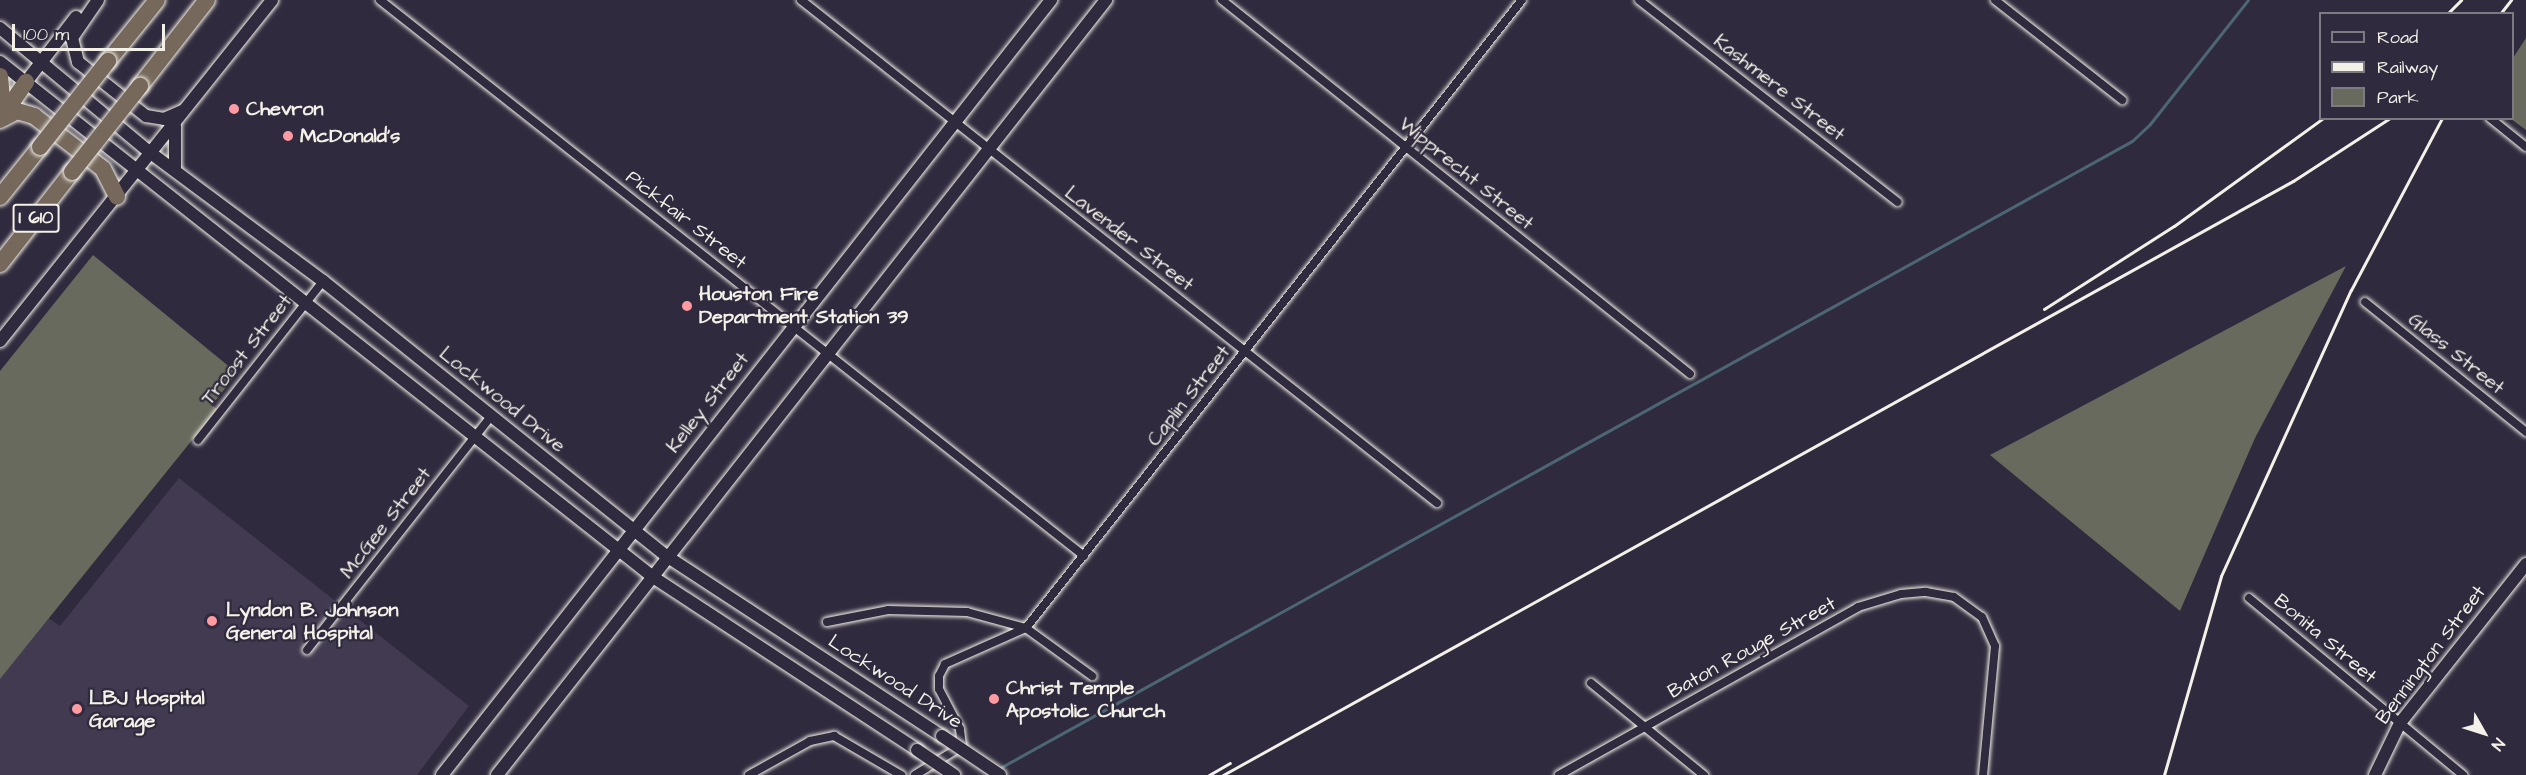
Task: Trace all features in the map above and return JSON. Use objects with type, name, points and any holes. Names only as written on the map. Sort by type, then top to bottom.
[{"type":"highway","name":"I 610","points":[[0,197],[157,0]]},
{"type":"highway","name":"I 610","points":[[0,264],[207,0]]},
{"type":"highway","points":[[0,76],[1,118]]},
{"type":"highway","points":[[1,118],[26,82]]},
{"type":"highway","points":[[1,118],[17,111],[34,116],[103,169],[117,197]]},
{"type":"main road","points":[[26,82],[89,0]]},
{"type":"main road","points":[[98,0],[72,38],[78,62],[146,116],[164,119],[180,116]]},
{"type":"main road","points":[[0,341],[152,154],[272,0]]},
{"type":"main road","name":"Kelley Street","points":[[442,775],[1051,0]]},
{"type":"main road","points":[[497,775],[1106,0]]},
{"type":"main road","name":"Lockwood Drive","points":[[0,28],[39,63],[152,154],[323,281],[668,557],[1000,775]]},
{"type":"main road","points":[[0,62],[137,172],[476,436],[652,578],[954,775]]},
{"type":"main road","points":[[175,170],[173,136],[180,116]]},
{"type":"main road","name":"Bennington Street","points":[[2375,775],[2400,723],[2526,564]]},
{"type":"street","name":"Pickfair Street","points":[[380,0],[1084,556]]},
{"type":"street","name":"Lavender Street","points":[[801,0],[1437,503]]},
{"type":"street","name":"Wipprecht Street","points":[[1222,0],[1690,374]]},
{"type":"street","name":"Caplin Street","points":[[915,775],[962,746],[960,729],[939,689],[939,676],[945,664],[1026,628],[1522,0]]},
{"type":"street","name":"Kashmere Street","points":[[1639,0],[1898,202]]},
{"type":"street","points":[[1995,0],[2122,100]]},
{"type":"street","points":[[2492,120],[2526,147]]},
{"type":"street","name":"Troost Street","points":[[198,440],[323,281]]},
{"type":"street","name":"Glass Street","points":[[2365,302],[2526,432]]},
{"type":"street","name":"McGee Street","points":[[307,650],[491,416]]},
{"type":"street","name":"Baton Rouge Street","points":[[1559,775],[1858,608],[1901,594],[1926,592],[1954,597],[1982,617],[1995,646],[1983,775]]},
{"type":"street","name":"Bonita Street","points":[[2249,598],[2463,775]]},
{"type":"street","name":"Lockwood Drive","points":[[827,622],[888,610],[934,609],[967,612],[1026,628],[1092,676]]},
{"type":"street","points":[[1591,683],[1704,775]]},
{"type":"street","points":[[749,775],[810,741],[834,736],[901,775]]},
{"type":"shaded area","name":"Lyndon B. Johnson General Hospital","points":[[179,478],[469,706],[417,775],[0,775],[0,671],[44,615],[60,626]]},
{"type":"green space","points":[[2526,38],[2526,130],[2512,120],[2514,56]]},
{"type":"green space","points":[[93,255],[237,373],[212,405],[217,409],[0,679],[0,371]]},
{"type":"green space","points":[[2346,266],[2255,438],[2180,611],[1990,455]]},
{"type":"waterway","points":[[998,769],[2132,141],[2150,124],[2248,0]]},
{"type":"railway","points":[[2449,12],[2461,0]]},
{"type":"railway","points":[[2502,12],[2511,0]]},
{"type":"railway","points":[[2044,309],[2174,226],[2320,120]]},
{"type":"railway","points":[[1223,775],[2293,181],[2387,120]]},
{"type":"railway","points":[[2164,775],[2221,576],[2351,290],[2441,120]]},
{"type":"railway","points":[[1209,775],[1230,763]]},
{"type":"place","name":"Chevron","points":[[234,109]]},
{"type":"place","name":"McDonald's","points":[[288,136]]},
{"type":"place","name":"Houston Fire Department Station 39","points":[[687,306]]},
{"type":"place","name":"Lyndon B. Johnson General Hospital","points":[[212,621]]},
{"type":"place","name":"Christ Temple Apostolic Church","points":[[994,699]]},
{"type":"place","name":"LBJ Hospital Garage","points":[[77,709]]}]
